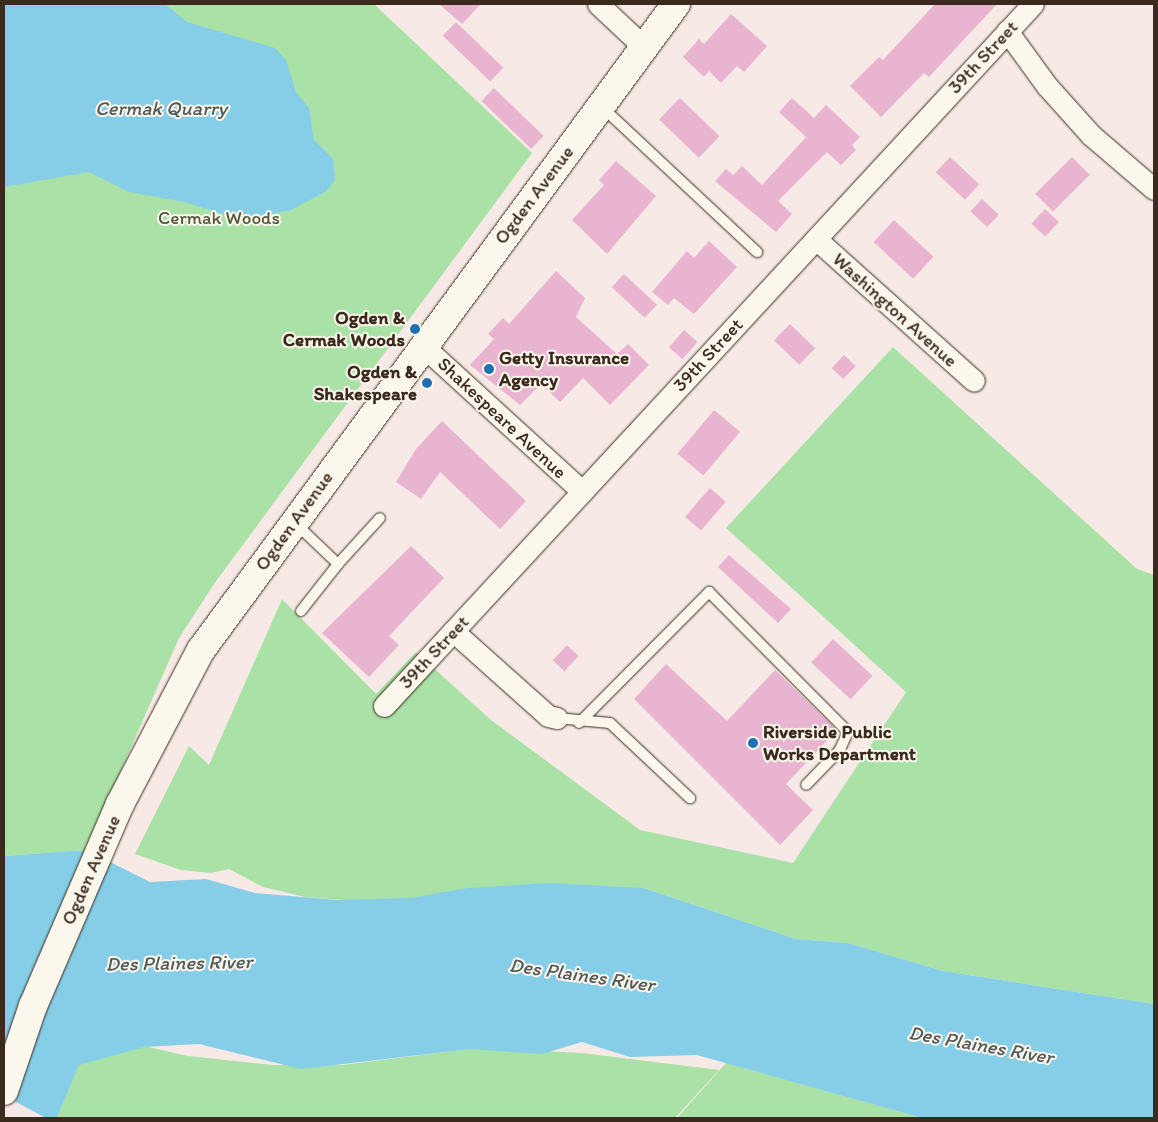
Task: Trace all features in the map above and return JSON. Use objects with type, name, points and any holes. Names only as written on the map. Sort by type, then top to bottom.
[{"type":"main road","name":"Ogden Avenue","points":[[4,1091],[40,989],[112,822],[201,650],[422,345],[676,4]]},
{"type":"street","points":[[598,4],[644,47]]},
{"type":"street","name":"39th Street","points":[[384,706],[1033,4]]},
{"type":"street","points":[[1007,31],[1047,86],[1091,134],[1154,189]]},
{"type":"street","name":"Washington Avenue","points":[[816,239],[974,381]]},
{"type":"street","name":"Shakespeare Avenue","points":[[422,345],[582,491]]},
{"type":"street","points":[[453,631],[548,716],[557,718]]},
{"type":"lane","points":[[600,106],[757,252]]},
{"type":"lane","points":[[301,611],[338,564],[380,518]]},
{"type":"lane","points":[[294,522],[338,564]]},
{"type":"lane","points":[[579,723],[709,592],[848,732],[839,751],[806,785]]},
{"type":"lane","points":[[557,718],[579,723],[610,723],[690,798]]},
{"type":"green space","name":"Cermak Woods","points":[[4,4],[374,4],[532,153],[214,584],[179,638],[86,850],[4,856]]},
{"type":"green space","points":[[893,347],[1137,569],[1154,575],[1154,1004],[943,971],[848,943],[796,939],[644,888],[442,908],[305,897],[263,887],[229,869],[211,873],[181,870],[135,854],[189,746],[209,765],[282,599],[376,694],[416,652],[491,720],[640,830],[793,863],[906,692],[726,528]]},
{"type":"green space","points":[[144,1046],[188,1056],[272,1065],[342,1065],[477,1048],[582,1053],[719,1070],[675,1118],[52,1118],[75,1054]]},
{"type":"green space","points":[[726,1063],[922,1118],[677,1118]]},
{"type":"water","name":"Cermak Quarry","points":[[4,4],[165,4],[187,22],[275,48],[286,60],[296,92],[309,108],[314,140],[333,159],[335,180],[325,192],[291,210],[242,220],[184,202],[129,192],[89,172],[4,187]]},
{"type":"water","name":"Des Plaines River","points":[[86,850],[150,882],[206,879],[255,893],[338,900],[410,898],[468,888],[548,883],[644,888],[796,939],[848,943],[943,971],[1154,1004],[1154,1118],[922,1118],[697,1055],[630,1057],[582,1042],[542,1054],[470,1049],[301,1069],[199,1044],[144,1047],[79,1065],[57,1117],[44,1117],[16,1102],[4,1083],[4,856]]},
{"type":"building","points":[[439,4],[481,4],[462,24]]},
{"type":"building","points":[[935,4],[997,4],[929,77],[924,73],[881,117],[850,86],[879,57],[883,60]]},
{"type":"building","points":[[731,14],[767,46],[744,72],[737,66],[721,83],[709,71],[704,77],[683,57],[699,39],[704,44]]},
{"type":"building","points":[[456,22],[503,68],[490,82],[443,36]]},
{"type":"building","points":[[494,88],[544,136],[531,149],[481,101]]},
{"type":"building","points":[[680,98],[720,136],[699,158],[659,120]]},
{"type":"building","points":[[792,98],[814,118],[826,105],[860,137],[852,145],[856,150],[841,165],[827,152],[778,201],[792,214],[776,232],[715,181],[726,169],[733,175],[742,166],[762,185],[806,137],[779,112]]},
{"type":"building","points":[[950,157],[979,184],[965,200],[936,172]]},
{"type":"building","points":[[1072,157],[1090,175],[1053,211],[1035,194]]},
{"type":"building","points":[[616,161],[656,196],[607,254],[572,220],[604,185],[599,180]]},
{"type":"building","points":[[982,199],[999,215],[987,227],[970,211]]},
{"type":"building","points":[[1045,209],[1059,222],[1045,237],[1031,224]]},
{"type":"building","points":[[894,220],[933,257],[913,279],[874,242]]},
{"type":"building","points":[[709,241],[737,267],[694,314],[674,298],[668,305],[652,292],[687,251],[694,258]]},
{"type":"building","points":[[556,271],[585,298],[576,317],[617,354],[628,344],[649,365],[610,405],[583,378],[560,402],[541,384],[520,405],[470,365],[494,339],[488,334],[503,318],[509,324]]},
{"type":"building","points":[[624,274],[657,305],[645,318],[612,287]]},
{"type":"building","points":[[790,324],[815,348],[799,365],[774,341]]},
{"type":"building","points":[[684,330],[698,342],[682,359],[669,347]]},
{"type":"building","points":[[844,355],[856,366],[843,379],[832,368]]},
{"type":"building","points":[[714,410],[740,432],[703,476],[677,454]]},
{"type":"building","points":[[442,421],[526,501],[500,529],[440,472],[421,499],[396,482],[416,449]]},
{"type":"building","points":[[710,488],[726,502],[701,530],[685,517]]},
{"type":"building","points":[[411,546],[444,578],[389,636],[399,645],[369,677],[322,633]]},
{"type":"building","points":[[729,555],[791,609],[778,623],[718,567]]},
{"type":"building","points":[[833,639],[872,676],[851,699],[811,662]]},
{"type":"building","points":[[567,645],[579,656],[564,671],[553,660]]},
{"type":"building","name":"Riverside Public Works Department","points":[[666,664],[727,721],[775,670],[837,730],[786,784],[813,810],[780,845],[634,699]]},
{"type":"place","name":"Ogden & Cermak Woods","points":[[415,329]]},
{"type":"place","name":"Getty Insurance Agency","points":[[489,369]]},
{"type":"place","name":"Ogden & Shakespeare","points":[[427,383]]},
{"type":"place","name":"Riverside Public Works Department","points":[[753,743]]}]
